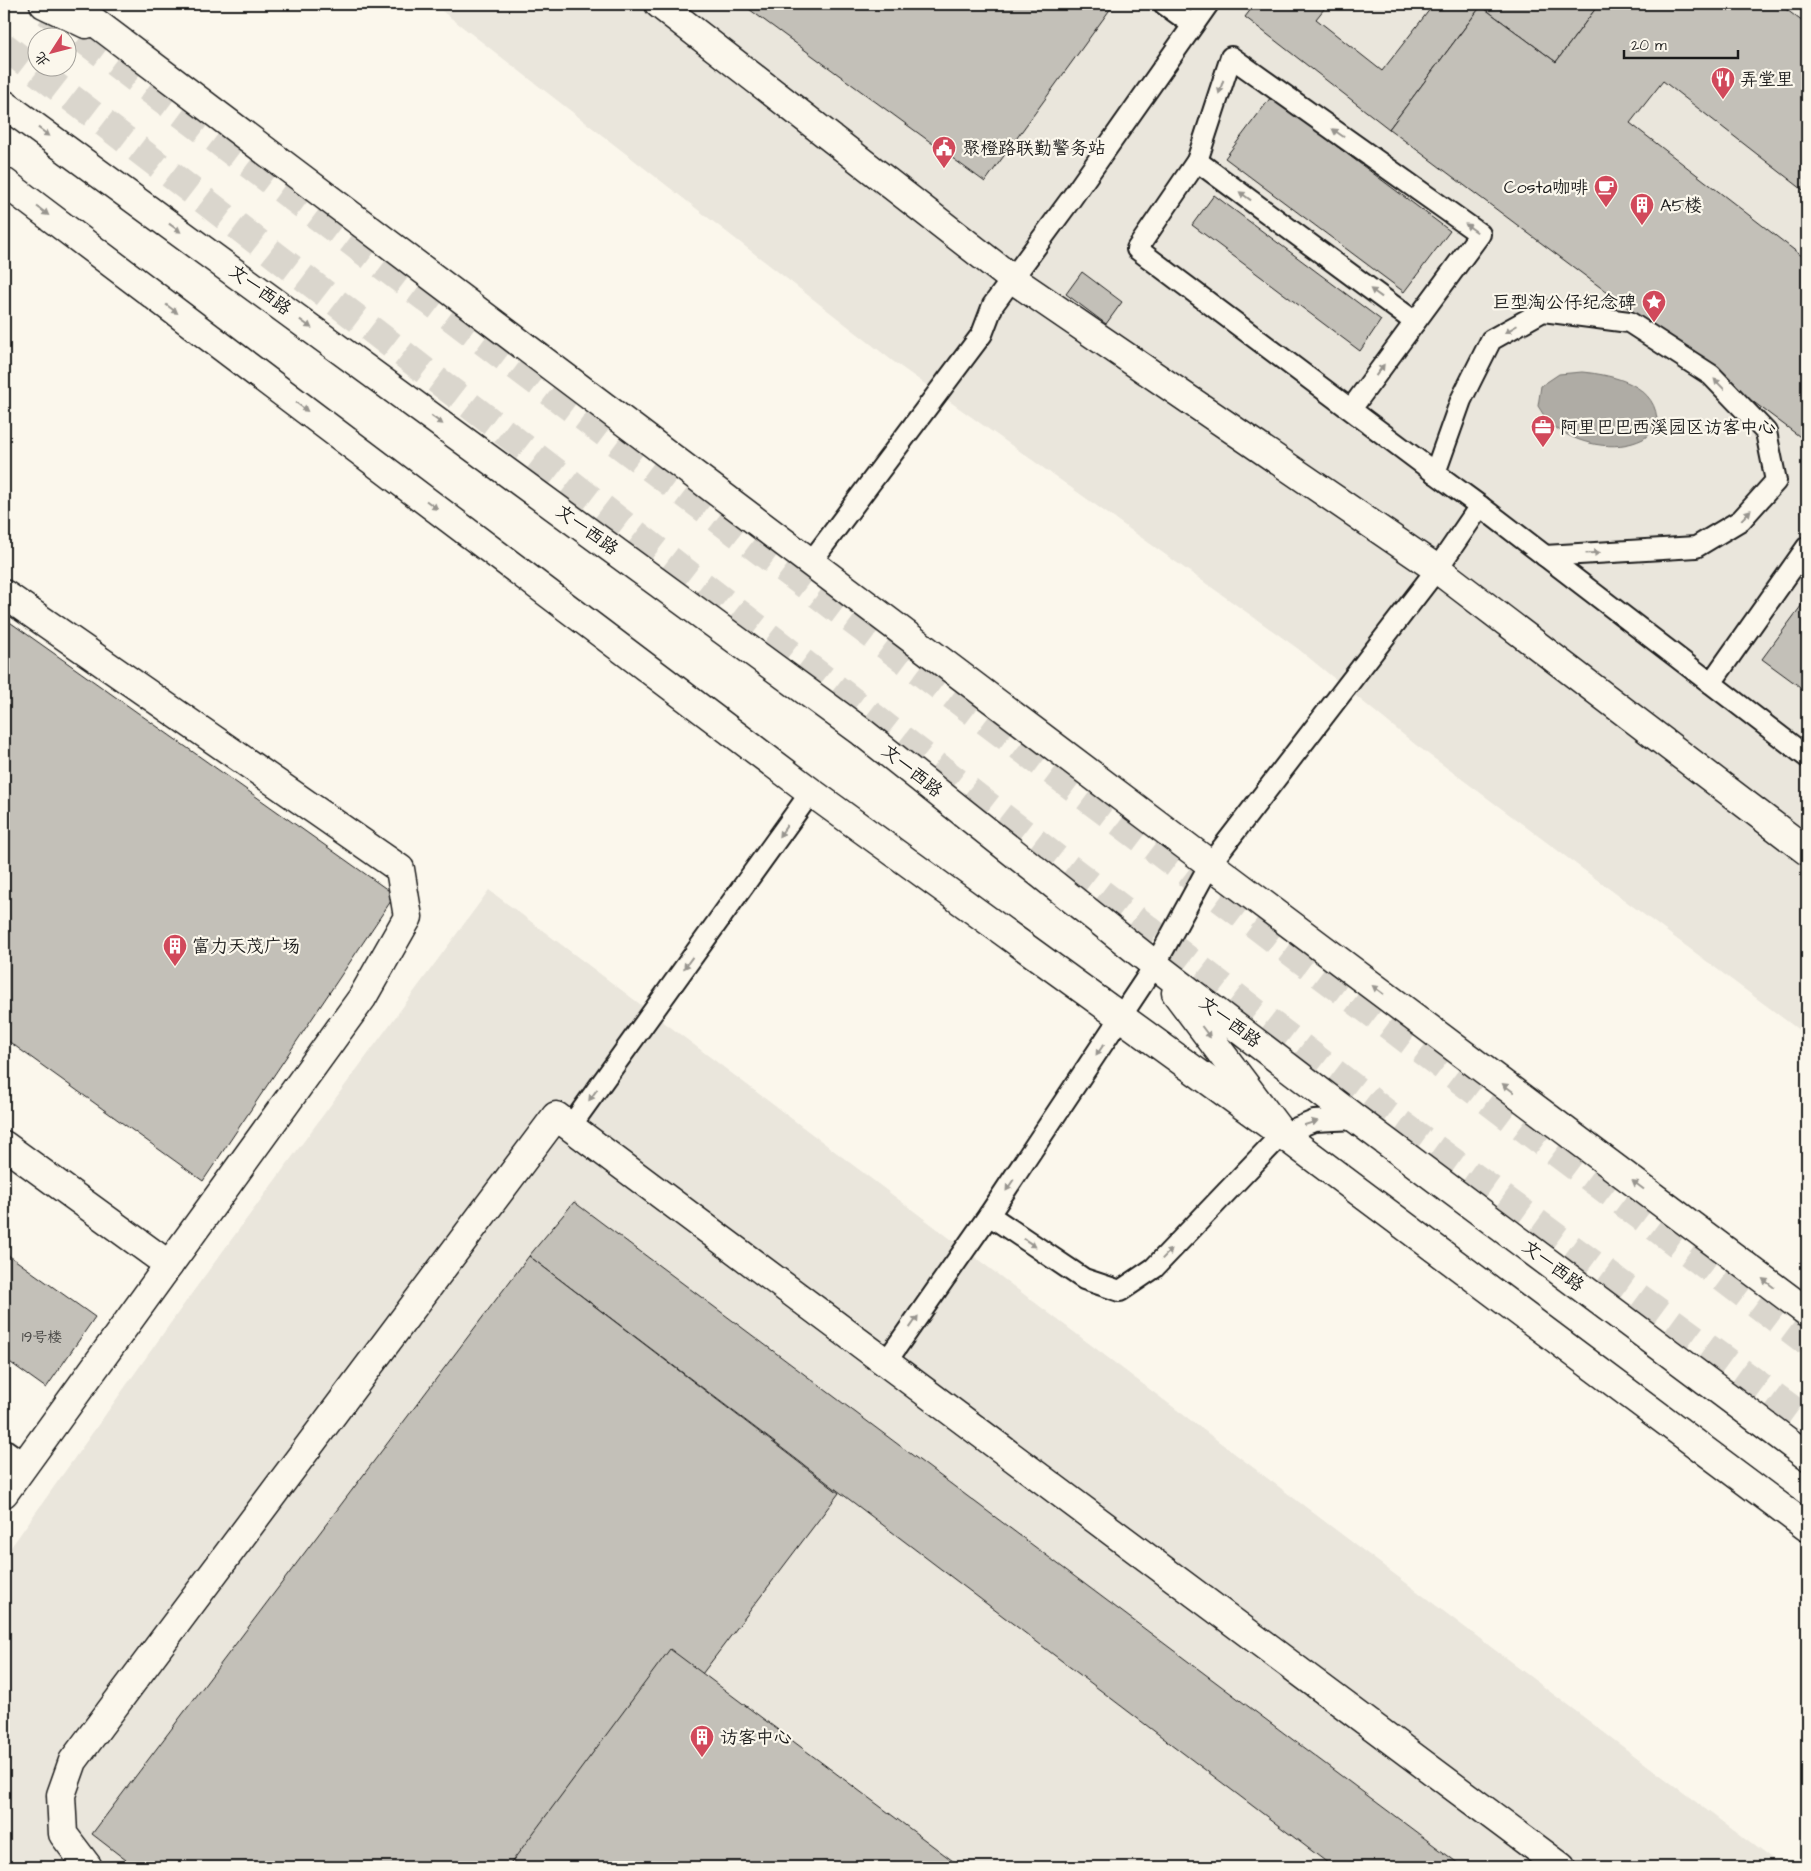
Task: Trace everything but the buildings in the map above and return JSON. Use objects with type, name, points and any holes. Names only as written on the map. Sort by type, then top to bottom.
[{"type":"main road","points":[[44,4],[119,40]]},
{"type":"main road","points":[[71,4],[1807,1312]]},
{"type":"main road","points":[[658,4],[1011,278],[1437,569],[1807,851]]},
{"type":"main road","name":"文一西路","points":[[4,104],[862,732],[1155,965],[1356,1119],[1807,1456]]},
{"type":"main road","points":[[4,182],[811,792],[1282,1134],[1807,1527]]},
{"type":"main road","points":[[4,594],[400,869],[408,917],[367,990],[169,1265],[14,1457],[4,1493]]},
{"type":"main road","points":[[1155,965],[1282,1134]]},
{"type":"main road","points":[[88,1867],[63,1834],[61,1794],[73,1761],[556,1116],[1561,1867]]},
{"type":"main road","points":[[4,1145],[169,1265]]},
{"type":"lane","points":[[1164,4],[1193,25]]},
{"type":"lane","points":[[811,562],[982,334],[992,305],[1071,199],[1208,4]]},
{"type":"lane","points":[[1351,409],[1480,234],[1231,57],[1197,160],[1137,249],[1480,506],[1807,757]]},
{"type":"lane","points":[[1197,160],[1415,322]]},
{"type":"lane","points":[[1434,473],[1461,400],[1491,340],[1543,311],[1629,322],[1711,375],[1766,432],[1776,481],[1741,520],[1696,547],[1545,556]]},
{"type":"lane","points":[[886,1362],[990,1216],[1155,965],[1210,864],[1437,569],[1480,506]]},
{"type":"lane","points":[[1711,683],[1807,548]]},
{"type":"lane","points":[[570,1127],[811,792]]},
{"type":"lane","points":[[990,1216],[1084,1279],[1120,1291],[1154,1268],[1282,1134],[1314,1120],[1356,1119]]},
{"type":"shaded area","points":[[433,4],[1807,4],[1807,1036],[1416,745],[1297,648],[894,362]]},
{"type":"shaded area","points":[[1582,372],[1608,376],[1643,391],[1651,400],[1656,411],[1657,425],[1649,435],[1632,443],[1608,446],[1572,437],[1552,425],[1538,406],[1541,386],[1559,374]]},
{"type":"shaded area","points":[[489,890],[1782,1867],[4,1867],[4,1557],[192,1293]]},
{"type":"tunnel","points":[[47,12],[1807,1342]]},
{"type":"tunnel","points":[[4,46],[1388,1114],[1807,1420]]},
{"type":"place","name":"弄堂里","points":[[1723,100]]},
{"type":"place","name":"聚橙路联勤警务站","points":[[944,169]]},
{"type":"place","name":"Costa咖啡","points":[[1606,208]]},
{"type":"place","name":"A5楼","points":[[1642,226]]},
{"type":"place","name":"巨型淘公仔纪念碑","points":[[1654,323]]},
{"type":"place","name":"阿里巴巴西溪园区访客中心","points":[[1543,448]]},
{"type":"place","name":"富力天茂广场","points":[[175,967]]},
{"type":"place","name":"访客中心","points":[[702,1758]]}]
